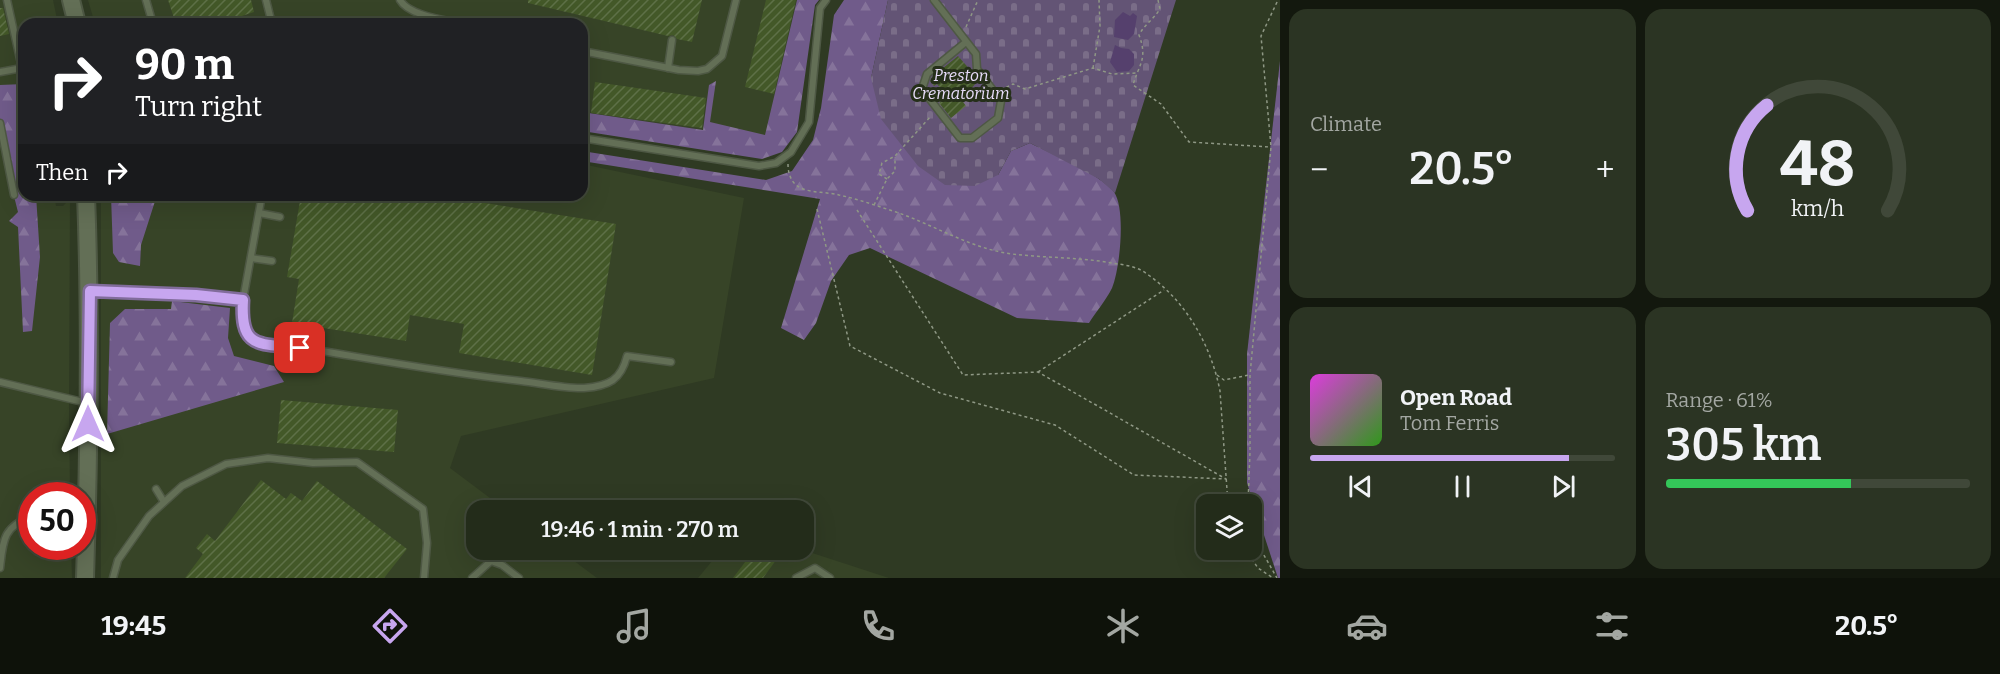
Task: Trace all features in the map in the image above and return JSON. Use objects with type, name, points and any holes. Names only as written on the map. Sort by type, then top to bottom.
[{"type":"main road","points":[[71,0],[75,18]]},
{"type":"main road","points":[[86,201],[90,291],[86,482]]},
{"type":"main road","points":[[85,560],[85,578]]},
{"type":"lane","points":[[7,0],[18,50]]},
{"type":"lane","points":[[146,0],[151,18]]},
{"type":"lane","points":[[266,0],[270,18]]},
{"type":"lane","points":[[400,0],[401,4],[416,13],[437,18]]},
{"type":"lane","points":[[588,52],[668,68],[698,71],[714,64],[722,56],[735,0]]},
{"type":"lane","points":[[588,139],[759,166],[776,163],[791,152],[809,122],[820,8],[826,0]]},
{"type":"lane","points":[[934,0],[976,54],[977,69],[1001,101],[998,118],[972,138],[960,138],[922,89],[927,74],[964,40]]},
{"type":"lane","points":[[668,68],[672,40]]},
{"type":"lane","points":[[0,72],[18,69]]},
{"type":"lane","points":[[0,123],[15,195]]},
{"type":"lane","points":[[261,201],[243,300],[242,320],[244,331],[249,338],[262,343],[319,350],[467,375],[584,388],[616,379],[623,369],[627,356],[671,362]]},
{"type":"lane","points":[[259,213],[280,217]]},
{"type":"lane","points":[[250,258],[272,261]]},
{"type":"lane","points":[[90,291],[196,295],[243,300]]},
{"type":"lane","points":[[0,382],[88,403]]},
{"type":"lane","points":[[113,578],[118,560],[149,516],[182,486],[226,464],[268,458],[313,463],[357,462],[423,509],[427,543],[424,578]]},
{"type":"lane","points":[[156,489],[164,502]]},
{"type":"lane","points":[[0,568],[1,548],[7,532],[18,521]]},
{"type":"lane","points":[[472,578],[491,561],[502,565],[519,578]]},
{"type":"lane","points":[[796,578],[815,568],[830,578]]},
{"type":"path","points":[[964,40],[978,0]]},
{"type":"path","points":[[1093,69],[1100,26],[1099,0]]},
{"type":"path","points":[[1158,0],[1160,9],[1139,35],[1143,60],[1133,85],[1161,104],[1189,142],[1270,147]]},
{"type":"path","points":[[1248,494],[1250,375],[1270,147],[1261,36],[1278,0]]},
{"type":"path","points":[[995,93],[1013,84],[1025,89],[1093,69],[1112,74],[1136,73]]},
{"type":"path","points":[[887,179],[879,174],[882,163],[895,156],[937,108]]},
{"type":"path","points":[[791,152],[789,174],[794,184],[804,189],[838,195],[896,212],[990,249],[1012,254],[1083,258],[1131,266],[1146,273],[1185,310],[1203,340],[1216,375],[1220,391],[1228,494]]},
{"type":"path","points":[[874,205],[887,179],[895,171],[895,156]]},
{"type":"path","points":[[817,209],[849,346],[940,393],[1055,425],[1134,475],[1227,479]]},
{"type":"path","points":[[857,210],[963,375],[1038,372],[1165,290]]},
{"type":"path","points":[[1038,372],[1227,479]]},
{"type":"path","points":[[1216,375],[1224,381],[1250,375]]},
{"type":"path","points":[[1262,552],[1277,578]]},
{"type":"path","points":[[1253,560],[1258,568],[1273,578]]},
{"type":"shaded area","points":[[0,0],[53,0],[57,18],[18,18],[18,201],[55,201],[56,206],[63,206],[70,201],[70,482],[18,482],[18,560],[71,560],[72,578],[0,578]]},
{"type":"shaded area","points":[[88,0],[812,0],[766,146],[703,130],[588,113],[588,18],[93,18]]},
{"type":"shaded area","points":[[1123,12],[1130,16],[1133,13],[1137,16],[1134,34],[1128,40],[1114,37],[1115,20]]},
{"type":"shaded area","points":[[1115,45],[1129,49],[1134,54],[1134,65],[1129,71],[1117,72],[1110,62]]},
{"type":"shaded area","points":[[588,165],[744,198],[714,378],[461,436],[450,468],[493,500],[466,500],[466,560],[573,560],[597,578],[101,578],[101,201],[588,201]]},
{"type":"shaded area","points":[[814,554],[889,578],[698,578],[713,560],[814,560]]},
{"type":"green space","points":[[797,0],[819,0],[815,5],[797,132],[782,152],[762,159],[588,132],[588,113],[703,130],[709,85],[716,81],[710,122],[765,135]]},
{"type":"green space","points":[[844,0],[888,0],[871,78],[998,175],[1011,151],[1030,143],[1087,171],[1114,192],[1118,200],[1121,225],[1115,279],[1112,288],[1089,323],[1017,318],[870,248],[849,255],[831,281],[816,323],[804,340],[781,328],[820,199],[588,162],[588,152],[766,180],[792,171],[813,140],[821,108],[834,15]]},
{"type":"green space","name":"Preston Crematorium","points":[[888,0],[1176,0],[1115,193],[1099,179],[1030,143],[1011,151],[998,175],[975,186],[945,185],[918,166],[881,119],[871,78]]},
{"type":"green space","points":[[1280,61],[1280,578],[1278,578],[1262,529],[1262,494],[1251,494],[1247,483],[1247,354]]},
{"type":"green space","points":[[18,84],[18,201],[36,201],[40,257],[32,331],[23,332],[18,227],[9,221],[18,212],[0,141],[0,85]]},
{"type":"green space","points":[[111,201],[155,201],[141,245],[140,266],[119,262],[113,253]]},
{"type":"green space","points":[[172,301],[230,308],[228,338],[234,356],[274,366],[284,382],[107,434],[110,323],[125,309],[171,309]]},
{"type":"building","points":[[168,0],[251,0],[254,12],[236,18],[174,18]]},
{"type":"building","points":[[528,0],[702,0],[692,42],[677,39],[673,35],[668,36],[528,3]]},
{"type":"building","points":[[766,0],[796,0],[774,94],[745,87]]},
{"type":"building","points":[[0,8],[3,8],[9,34],[0,36]]},
{"type":"building","points":[[958,56],[979,80],[961,99],[966,106],[951,118],[939,103],[947,96],[937,84],[934,86],[930,81]]},
{"type":"building","points":[[595,82],[706,98],[702,128],[591,113]]},
{"type":"building","points":[[300,201],[472,201],[616,224],[592,375],[459,353],[464,324],[410,315],[406,341],[292,323],[299,279],[287,277]]},
{"type":"building","points":[[281,400],[398,410],[394,452],[277,443]]},
{"type":"building","points":[[261,480],[286,499],[291,493],[302,501],[317,481],[407,549],[384,578],[185,578],[203,554],[196,548],[207,534],[215,541]]},
{"type":"building","points":[[747,560],[776,560],[763,578],[733,578]]},
{"type":"route","points":[[88,424],[90,291],[196,295],[243,300],[242,320],[244,331],[249,338],[262,343],[300,348]]}]
